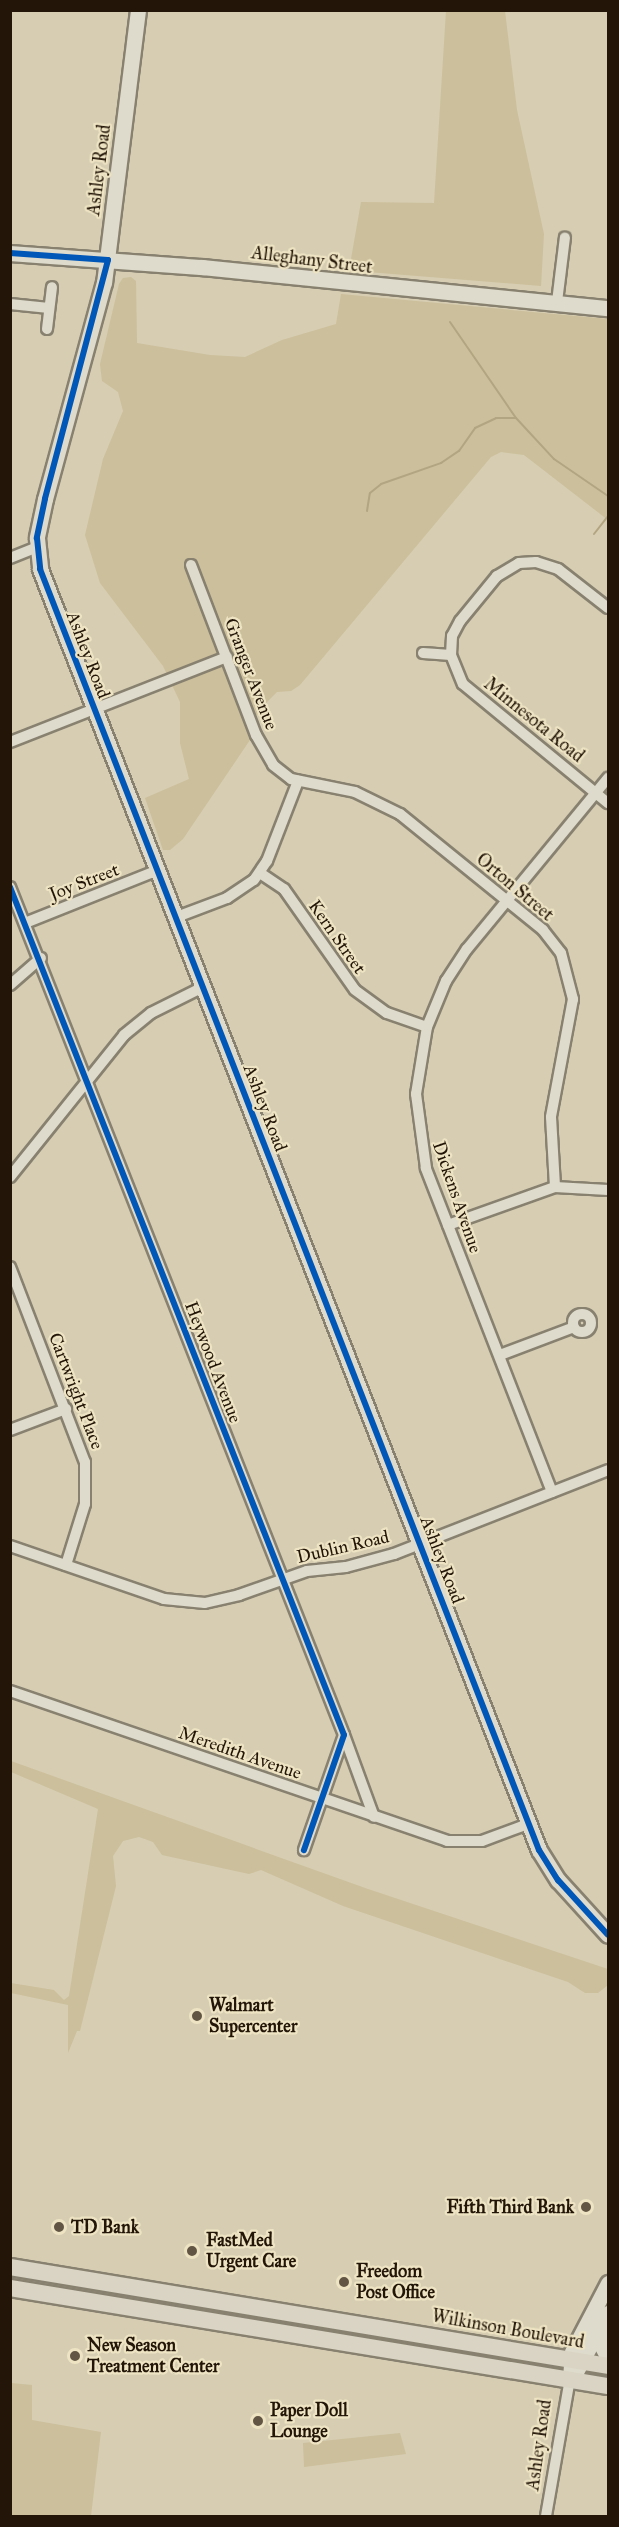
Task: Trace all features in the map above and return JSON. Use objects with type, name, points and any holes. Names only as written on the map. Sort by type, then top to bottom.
[{"type":"main road","name":"Wilkinson Boulevard","points":[[10,2267],[609,2366]]},
{"type":"main road","points":[[10,2277],[25,2277],[32,2271]]},
{"type":"main road","points":[[10,2288],[609,2386]]},
{"type":"main road","points":[[98,2302],[121,2297],[218,2311],[225,2309],[228,2302]]},
{"type":"street","name":"Ashley Road","points":[[138,10],[108,260],[45,499],[37,547],[44,582],[528,1824],[544,1860],[558,1880],[609,1935]]},
{"type":"street","points":[[557,302],[565,237]]},
{"type":"street","name":"Alleghany Street","points":[[10,253],[108,260],[609,308]]},
{"type":"street","points":[[47,329],[52,286]]},
{"type":"street","points":[[10,304],[49,308]]},
{"type":"street","points":[[10,558],[37,547]]},
{"type":"street","points":[[423,653],[451,655],[452,636],[460,621],[497,576],[519,563],[536,562],[558,569],[609,608]]},
{"type":"street","name":"Granger Avenue","points":[[191,565],[266,756],[282,773],[298,781]]},
{"type":"street","name":"Minnesota Road","points":[[451,655],[463,684],[609,803]]},
{"type":"street","points":[[10,742],[227,657]]},
{"type":"street","name":"Dickens Avenue","points":[[552,1492],[448,1225],[419,1136],[416,1094],[427,1027],[458,962],[609,778]]},
{"type":"street","points":[[174,918],[227,898],[260,873],[298,781]]},
{"type":"street","name":"Orton Street","points":[[298,781],[355,792],[392,808],[553,941],[571,978],[572,1013],[551,1117],[555,1187]]},
{"type":"street","name":"Joy Street","points":[[24,923],[156,872]]},
{"type":"street","name":"Kern Street","points":[[260,873],[284,890],[355,990],[387,1012],[427,1027]]},
{"type":"street","name":"Heywood Avenue","points":[[10,887],[41,958],[374,1816]]},
{"type":"street","points":[[10,985],[41,958]]},
{"type":"street","points":[[10,1177],[115,1043],[141,1020],[201,988]]},
{"type":"street","points":[[448,1225],[555,1187],[609,1190]]},
{"type":"street","name":"Cartwright Place","points":[[10,1267],[82,1454],[87,1487],[84,1512],[66,1565]]},
{"type":"street","points":[[500,1355],[574,1327]]},
{"type":"street","points":[[10,1430],[66,1409]]},
{"type":"street","name":"Dublin Road","points":[[10,1546],[164,1599],[187,1603],[222,1600],[282,1579],[371,1561],[609,1470]]},
{"type":"street","name":"Meredith Avenue","points":[[10,1691],[322,1799],[462,1844],[482,1841],[528,1824]]},
{"type":"street","points":[[304,1850],[344,1735]]},
{"type":"street","name":"Ashley Road","points":[[546,2517],[570,2379],[575,2361],[609,2283]]},
{"type":"street","name":"Ashley Road","points":[[575,2361],[607,2315]]},
{"type":"street","points":[[607,2315],[600,2341],[609,2358]]},
{"type":"shaded area","points":[[446,11],[505,11],[517,110],[544,234],[541,286],[368,272],[356,267],[351,259],[361,202],[434,203]]},
{"type":"shaded area","points":[[131,277],[136,281],[137,343],[210,355],[245,357],[282,340],[336,324],[341,294],[608,319],[608,520],[524,455],[501,452],[491,457],[300,685],[291,691],[277,692],[267,702],[248,726],[252,737],[183,839],[170,850],[163,850],[145,798],[189,779],[180,743],[180,702],[163,666],[100,583],[85,535],[103,459],[123,411],[118,392],[102,381],[100,364],[119,284],[123,278]]},
{"type":"shaded area","points":[[11,1761],[368,1889],[608,1969],[608,1985],[598,1993],[585,1993],[568,1982],[343,1906],[261,1870],[249,1874],[162,1855],[153,1842],[139,1837],[123,1841],[113,1856],[116,1886],[80,2031],[77,2031],[68,2053],[68,2005],[11,1993],[11,1983],[54,1990],[64,2000],[69,1996],[98,1809],[11,1772]]},
{"type":"shaded area","points":[[11,2383],[32,2385],[32,2420],[101,2432],[91,2516],[11,2516]]},
{"type":"shaded area","points":[[400,2433],[406,2454],[304,2467],[303,2443]]},
{"type":"waterway","points":[[450,322],[516,418],[554,459],[608,496]]},
{"type":"waterway","points":[[367,511],[370,493],[381,484],[441,463],[459,451],[475,428],[496,418],[516,418]]},
{"type":"waterway","points":[[594,534],[608,516]]},
{"type":"cycle path","points":[[10,253],[108,260],[45,499],[37,538],[40,569],[539,1850],[558,1880],[608,1935]]},
{"type":"cycle path","points":[[10,887],[344,1735],[304,1850]]},
{"type":"place","name":"Walmart Supercenter","points":[[197,2016]]},
{"type":"place","name":"Fifth Third Bank","points":[[586,2207]]},
{"type":"place","name":"TD Bank","points":[[59,2227]]},
{"type":"place","name":"FastMed Urgent Care","points":[[192,2251]]},
{"type":"place","name":"Freedom Post Office","points":[[344,2282]]},
{"type":"place","name":"New Season Treatment Center","points":[[75,2356]]},
{"type":"place","name":"Paper Doll Lounge","points":[[258,2421]]}]
